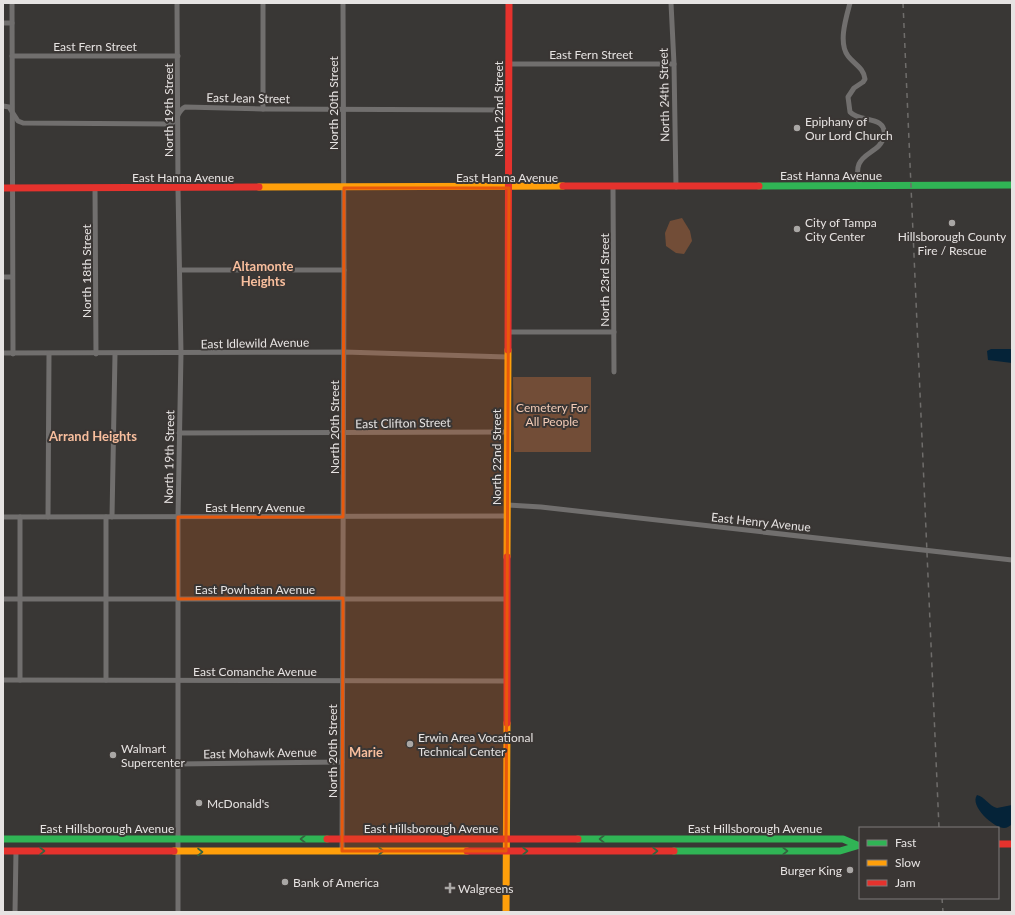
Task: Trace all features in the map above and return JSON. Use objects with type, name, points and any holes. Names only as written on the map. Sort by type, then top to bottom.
[{"type":"street","points":[[12,3],[13,354]]},
{"type":"street","name":"North 19th Street","points":[[177,3],[181,354],[178,517],[178,912]]},
{"type":"street","points":[[263,3],[263,109]]},
{"type":"street","name":"North 20th Street","points":[[342,851],[344,434],[343,3]]},
{"type":"street","name":"North 22nd Street","points":[[506,912],[509,3]]},
{"type":"street","name":"North 24th Street","points":[[671,3],[674,64],[676,187]]},
{"type":"street","points":[[850,3],[844,30],[845,49],[847,55],[864,74],[865,79],[854,88],[848,97],[850,112],[853,116],[878,122],[883,129],[884,137],[879,147],[871,152],[860,163],[858,170],[860,186]]},
{"type":"street","points":[[3,23],[12,23]]},
{"type":"street","name":"East Fern Street","points":[[12,56],[178,56]]},
{"type":"street","name":"East Fern Street","points":[[509,64],[674,64]]},
{"type":"street","name":"East Jean Street","points":[[3,106],[9,107],[18,121],[23,122],[171,124],[174,122],[182,108],[185,107],[343,110],[509,110]]},
{"type":"street","name":"East Hanna Avenue","points":[[3,188],[178,189],[1012,185]]},
{"type":"street","name":"North 23rd Street","points":[[613,187],[614,372]]},
{"type":"street","name":"North 18th Street","points":[[95,188],[96,354]]},
{"type":"street","points":[[180,270],[344,270]]},
{"type":"street","points":[[3,277],[12,277]]},
{"type":"street","points":[[508,332],[614,332]]},
{"type":"street","name":"East Idlewild Avenue","points":[[3,354],[344,352],[507,356]]},
{"type":"street","points":[[48,517],[49,354]]},
{"type":"street","points":[[112,517],[115,354]]},
{"type":"street","name":"East Clifton Street","points":[[179,433],[344,434],[508,432]]},
{"type":"street","name":"East Henry Avenue","points":[[508,505],[541,507],[1012,560]]},
{"type":"street","name":"East Henry Avenue","points":[[3,517],[507,516]]},
{"type":"street","points":[[20,517],[20,680]]},
{"type":"street","points":[[106,517],[106,680]]},
{"type":"street","name":"East Powhatan Avenue","points":[[3,599],[507,599]]},
{"type":"street","name":"East Comanche Avenue","points":[[3,680],[506,681]]},
{"type":"street","name":"East Mohawk Avenue","points":[[178,764],[342,762]]},
{"type":"street","name":"East Hillsborough Avenue","points":[[3,839],[843,839],[859,845]]},
{"type":"street","points":[[999,844],[1012,844]]},
{"type":"street","name":"East Hillsborough Avenue","points":[[3,851],[840,851],[859,845]]},
{"type":"street","points":[[15,912],[16,851]]},
{"type":"highlighted area","points":[[344,188],[509,188],[506,851],[342,851],[343,598],[178,599],[178,517],[343,517]]},
{"type":"green space","points":[[682,218],[690,231],[692,241],[684,254],[676,253],[666,246],[665,233],[670,221]]},
{"type":"green space","name":"Cemetery For All People","points":[[513,377],[591,377],[591,452],[514,452]]},
{"type":"water","points":[[991,349],[1012,349],[1012,363],[988,360],[987,351]]},
{"type":"water","points":[[977,795],[997,808],[1012,805],[1012,824],[1004,828],[1000,827],[984,816],[976,805],[975,800]]},
{"type":"railway","points":[[903,3],[939,827]]},
{"type":"railway","points":[[942,899],[943,912]]},
{"type":"traffic: fast","points":[[759,186],[1012,185]]},
{"type":"traffic: fast","points":[[3,839],[327,839]]},
{"type":"traffic: fast","points":[[578,839],[843,839],[857,845]]},
{"type":"traffic: fast","points":[[674,851],[840,851],[859,845]]},
{"type":"traffic: slow","points":[[259,187],[563,186]]},
{"type":"traffic: slow","points":[[507,557],[508,350]]},
{"type":"traffic: slow","points":[[506,912],[507,723]]},
{"type":"traffic: slow","points":[[174,851],[467,851]]},
{"type":"traffic: jam","points":[[508,350],[509,3]]},
{"type":"traffic: jam","points":[[563,186],[759,186]]},
{"type":"traffic: jam","points":[[3,188],[259,187]]},
{"type":"traffic: jam","points":[[507,557],[507,723]]},
{"type":"traffic: jam","points":[[327,839],[578,839]]},
{"type":"traffic: jam","points":[[999,844],[1012,844]]},
{"type":"traffic: jam","points":[[3,851],[174,851]]},
{"type":"traffic: jam","points":[[467,851],[674,851]]},
{"type":"place","name":"Epiphany of Our Lord Church","points":[[797,128]]},
{"type":"place","name":"Hillsborough County Fire / Rescue","points":[[952,223]]},
{"type":"place","name":"City of Tampa City Center","points":[[797,229]]},
{"type":"place","name":"Erwin Area Vocational Technical Center","points":[[410,744]]},
{"type":"place","name":"Walmart Supercenter","points":[[113,755]]},
{"type":"place","name":"McDonald's","points":[[199,803]]},
{"type":"place","name":"Burger King","points":[[850,870]]},
{"type":"place","name":"Bank of America","points":[[285,882]]},
{"type":"place","name":"Walgreens","points":[[450,888]]},
{"type":"district","name":"Altamonte Heights","points":[[263,274]]},
{"type":"district","name":"Arrand Heights","points":[[93,436]]},
{"type":"district","name":"Marie","points":[[366,752]]}]
